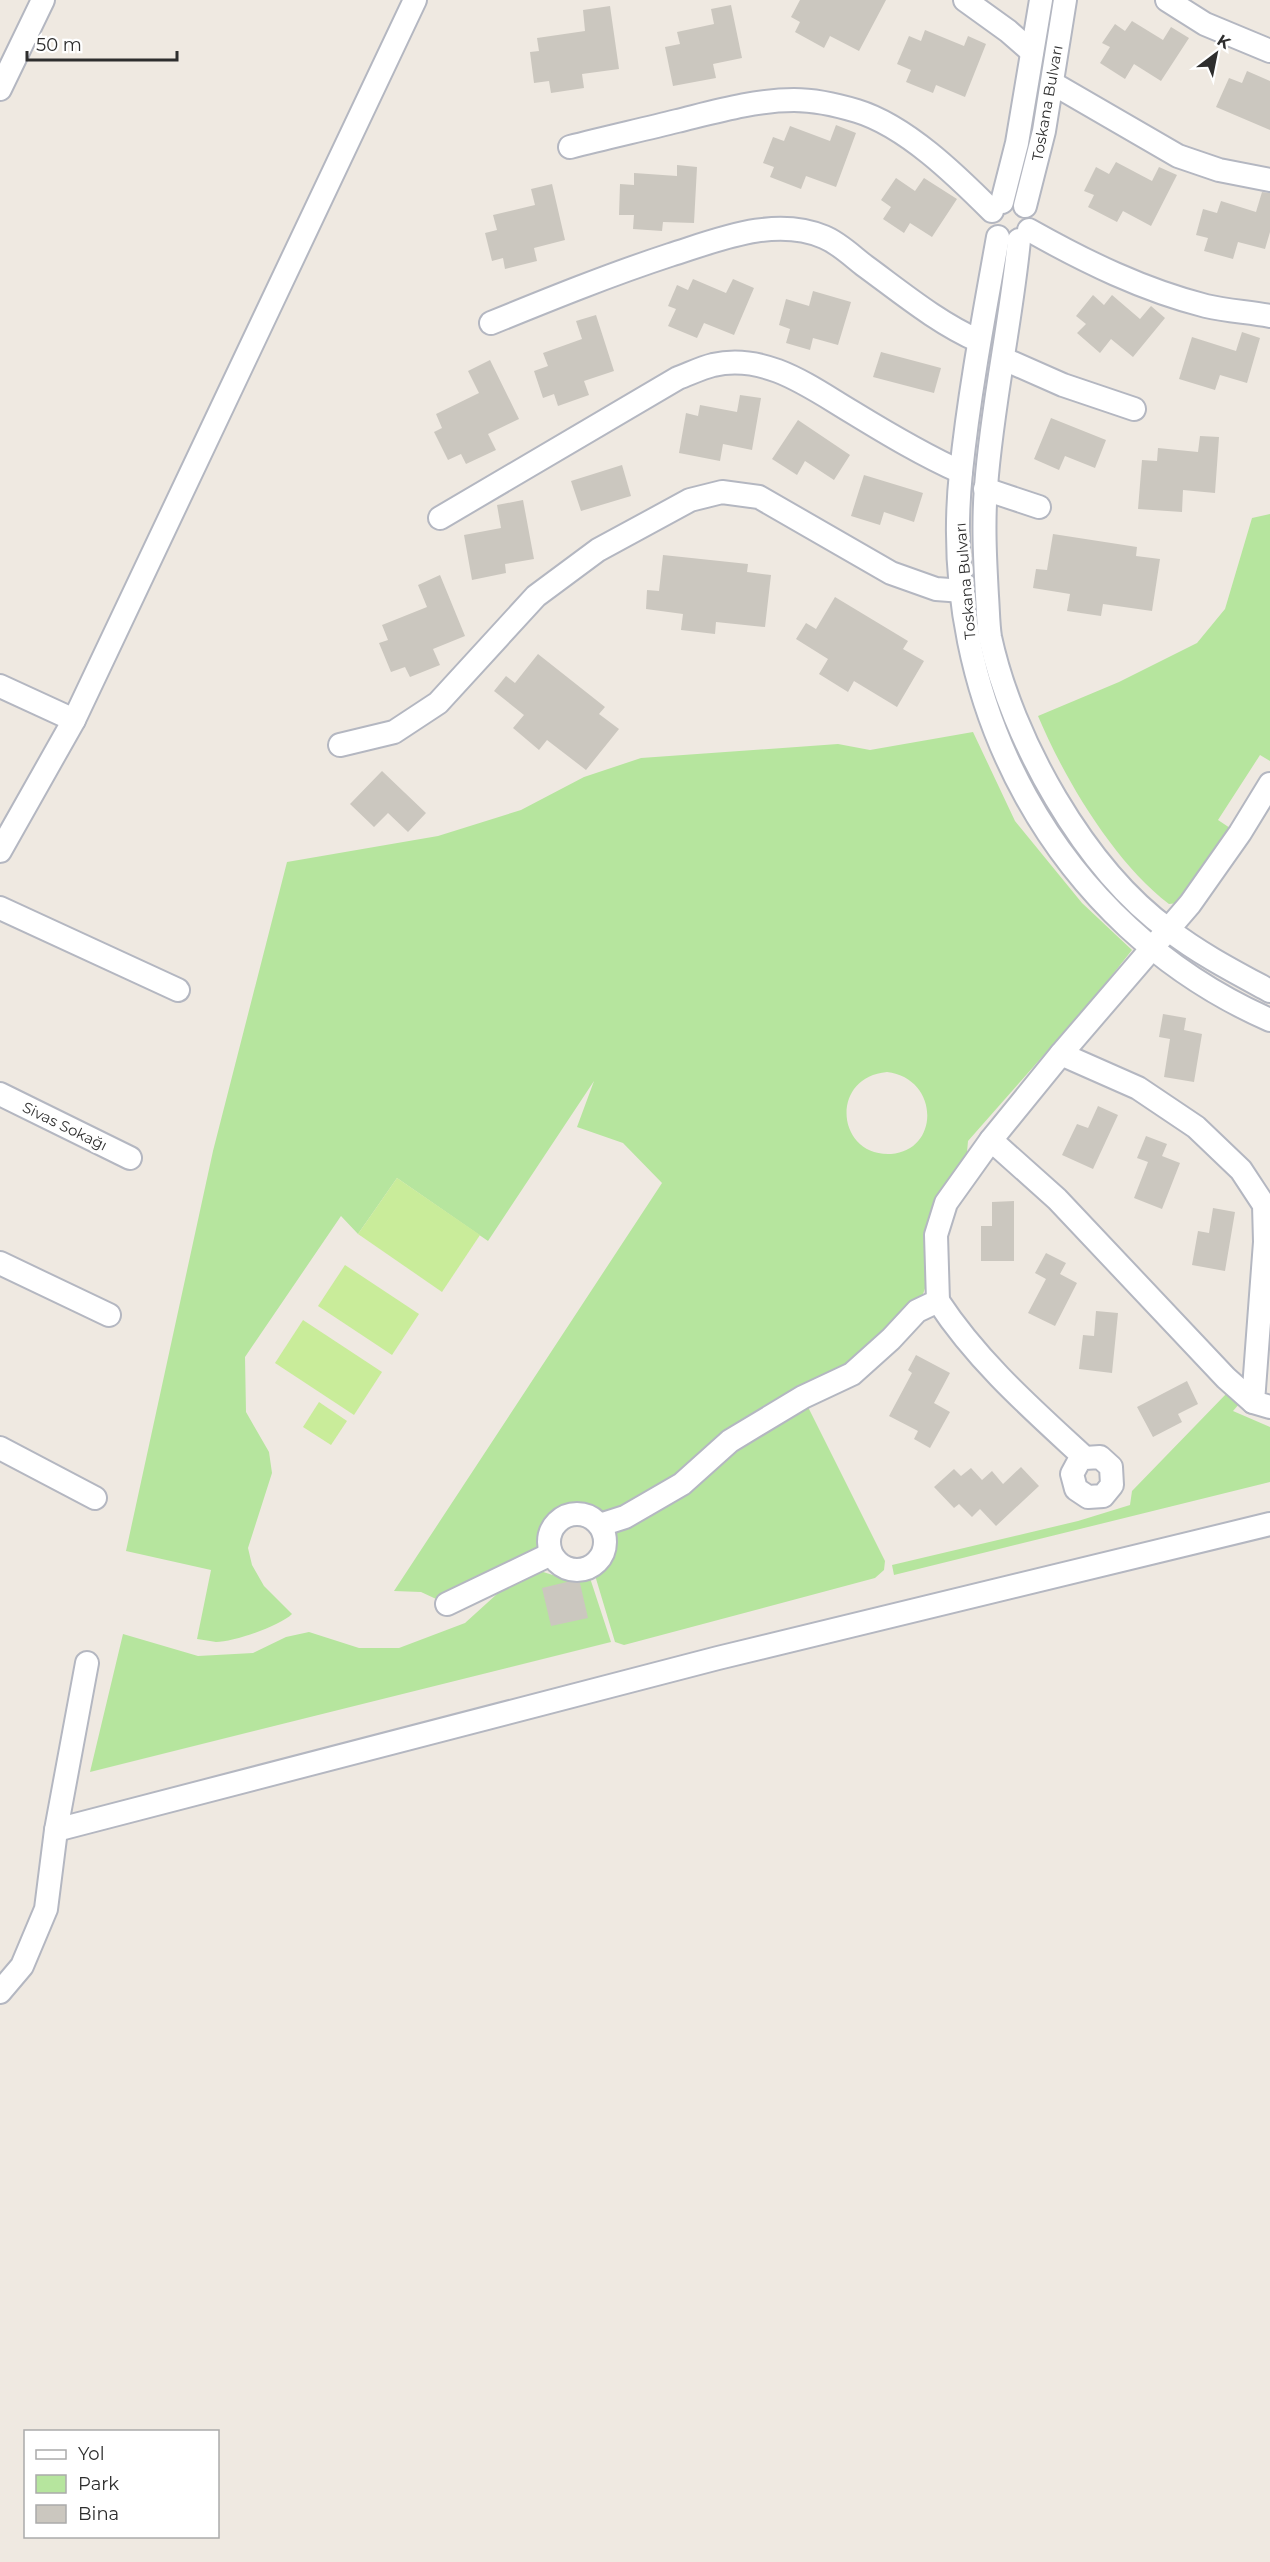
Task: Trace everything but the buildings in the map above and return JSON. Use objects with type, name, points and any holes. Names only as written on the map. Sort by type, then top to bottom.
[{"type":"street","points":[[0,89],[43,0]]},
{"type":"street","points":[[0,851],[74,720],[415,0]]},
{"type":"street","points":[[964,0],[1008,31],[1032,52]]},
{"type":"street","name":"Toskana Bulvarı","points":[[1015,236],[990,225],[1017,143],[1041,0]]},
{"type":"street","name":"Toskana Bulvarı","points":[[1065,0],[1044,131],[1025,206],[1031,218],[1015,236],[979,341],[961,472],[960,548],[966,631],[988,712],[1027,802],[1079,874],[1118,918],[1152,949],[1191,976],[1270,1020]]},
{"type":"street","points":[[1167,0],[1204,24],[1270,51]]},
{"type":"street","points":[[1052,83],[1178,156],[1219,170],[1270,180]]},
{"type":"street","points":[[570,147],[724,110],[793,100],[824,103],[859,111],[889,126],[997,206],[1014,200],[1025,206]]},
{"type":"street","points":[[491,324],[630,267],[711,241],[752,232],[792,228],[825,237],[959,332],[979,341]]},
{"type":"street","points":[[1015,236],[1077,257],[1166,294],[1209,307],[1270,316]]},
{"type":"street","name":"Toskana Bulvarı","points":[[1015,236],[1004,359],[985,489],[985,556],[990,635],[1014,710],[1050,789],[1071,824],[1130,895],[1168,930],[1227,968],[1270,991]]},
{"type":"street","points":[[1004,359],[1073,389],[1134,410]]},
{"type":"street","points":[[440,519],[678,378],[714,365],[744,364],[782,371],[811,385],[910,448],[961,472]]},
{"type":"street","points":[[985,489],[1039,507]]},
{"type":"street","points":[[340,745],[394,732],[438,703],[536,596],[598,550],[641,525],[700,497],[722,492],[759,497],[891,573],[936,588],[963,591]]},
{"type":"street","points":[[0,686],[74,720]]},
{"type":"street","points":[[1085,1458],[984,1362],[958,1332],[938,1301],[936,1235],[946,1203],[991,1140],[1061,1054],[1168,930],[1216,869],[1270,784]]},
{"type":"street","points":[[0,908],[178,990]]},
{"type":"street","points":[[1061,1054],[1138,1088],[1196,1127],[1241,1170],[1264,1205],[1262,1405]]},
{"type":"street","name":"Sivas Sokağı","points":[[0,1094],[130,1158]]},
{"type":"street","points":[[991,1140],[1057,1199],[1226,1378],[1262,1405]]},
{"type":"street","points":[[0,1263],[109,1315]]},
{"type":"street","points":[[600,1525],[625,1517],[682,1484],[730,1441],[803,1397],[852,1374],[891,1340],[917,1311],[938,1301]]},
{"type":"street","points":[[0,1448],[95,1498]]},
{"type":"street","points":[[584,1514],[600,1525],[604,1534],[603,1553],[590,1567],[572,1570],[556,1562],[551,1554],[549,1536],[558,1521],[566,1516],[584,1514]]},
{"type":"street","points":[[56,1830],[718,1659],[1270,1524]]},
{"type":"street","points":[[447,1604],[551,1554]]},
{"type":"street","points":[[0,1992],[22,1966],[46,1909],[56,1830],[87,1663]]},
{"type":"green space","points":[[1270,514],[1270,761],[1260,755],[1218,820],[1230,828],[1179,903],[1169,904],[1129,866],[1110,843],[1077,793],[1038,716],[1119,682],[1197,643],[1225,609],[1252,518]]},
{"type":"green space","points":[[973,732],[1015,821],[1082,903],[1132,950],[1094,998],[968,1141],[965,1175],[917,1311],[803,1397],[885,1561],[884,1570],[875,1578],[624,1645],[615,1642],[594,1572],[607,1555],[614,1527],[593,1519],[572,1515],[562,1517],[555,1522],[550,1531],[548,1545],[447,1604],[421,1592],[394,1591],[662,1183],[623,1143],[577,1127],[594,1081],[488,1241],[397,1178],[358,1234],[341,1216],[245,1357],[246,1412],[269,1452],[272,1473],[248,1548],[252,1565],[264,1586],[292,1614],[267,1628],[233,1639],[216,1642],[197,1639],[211,1570],[126,1551],[213,1151],[287,862],[438,836],[521,810],[584,777],[641,758],[838,744],[870,750]],"holes":[[[887,1072],[904,1077],[917,1087],[924,1100],[927,1114],[925,1128],[919,1140],[907,1150],[891,1154],[873,1152],[859,1143],[850,1131],[847,1116],[848,1101],[855,1087],[868,1077]]]},
{"type":"green space","points":[[397,1178],[480,1235],[442,1292],[358,1234]]},
{"type":"green space","points":[[345,1265],[419,1314],[392,1355],[318,1306]]},
{"type":"green space","points":[[303,1320],[382,1372],[354,1415],[275,1363]]},
{"type":"green space","points":[[1227,1393],[1240,1403],[1233,1411],[1270,1427],[1270,1482],[894,1575],[892,1565],[1078,1521],[1130,1505],[1132,1491]]},
{"type":"green space","points":[[319,1402],[347,1421],[331,1445],[303,1427]]},
{"type":"green space","points":[[540,1571],[572,1581],[590,1578],[611,1642],[90,1772],[123,1634],[198,1656],[253,1653],[286,1637],[309,1632],[359,1648],[399,1648],[465,1623],[508,1584]]}]
